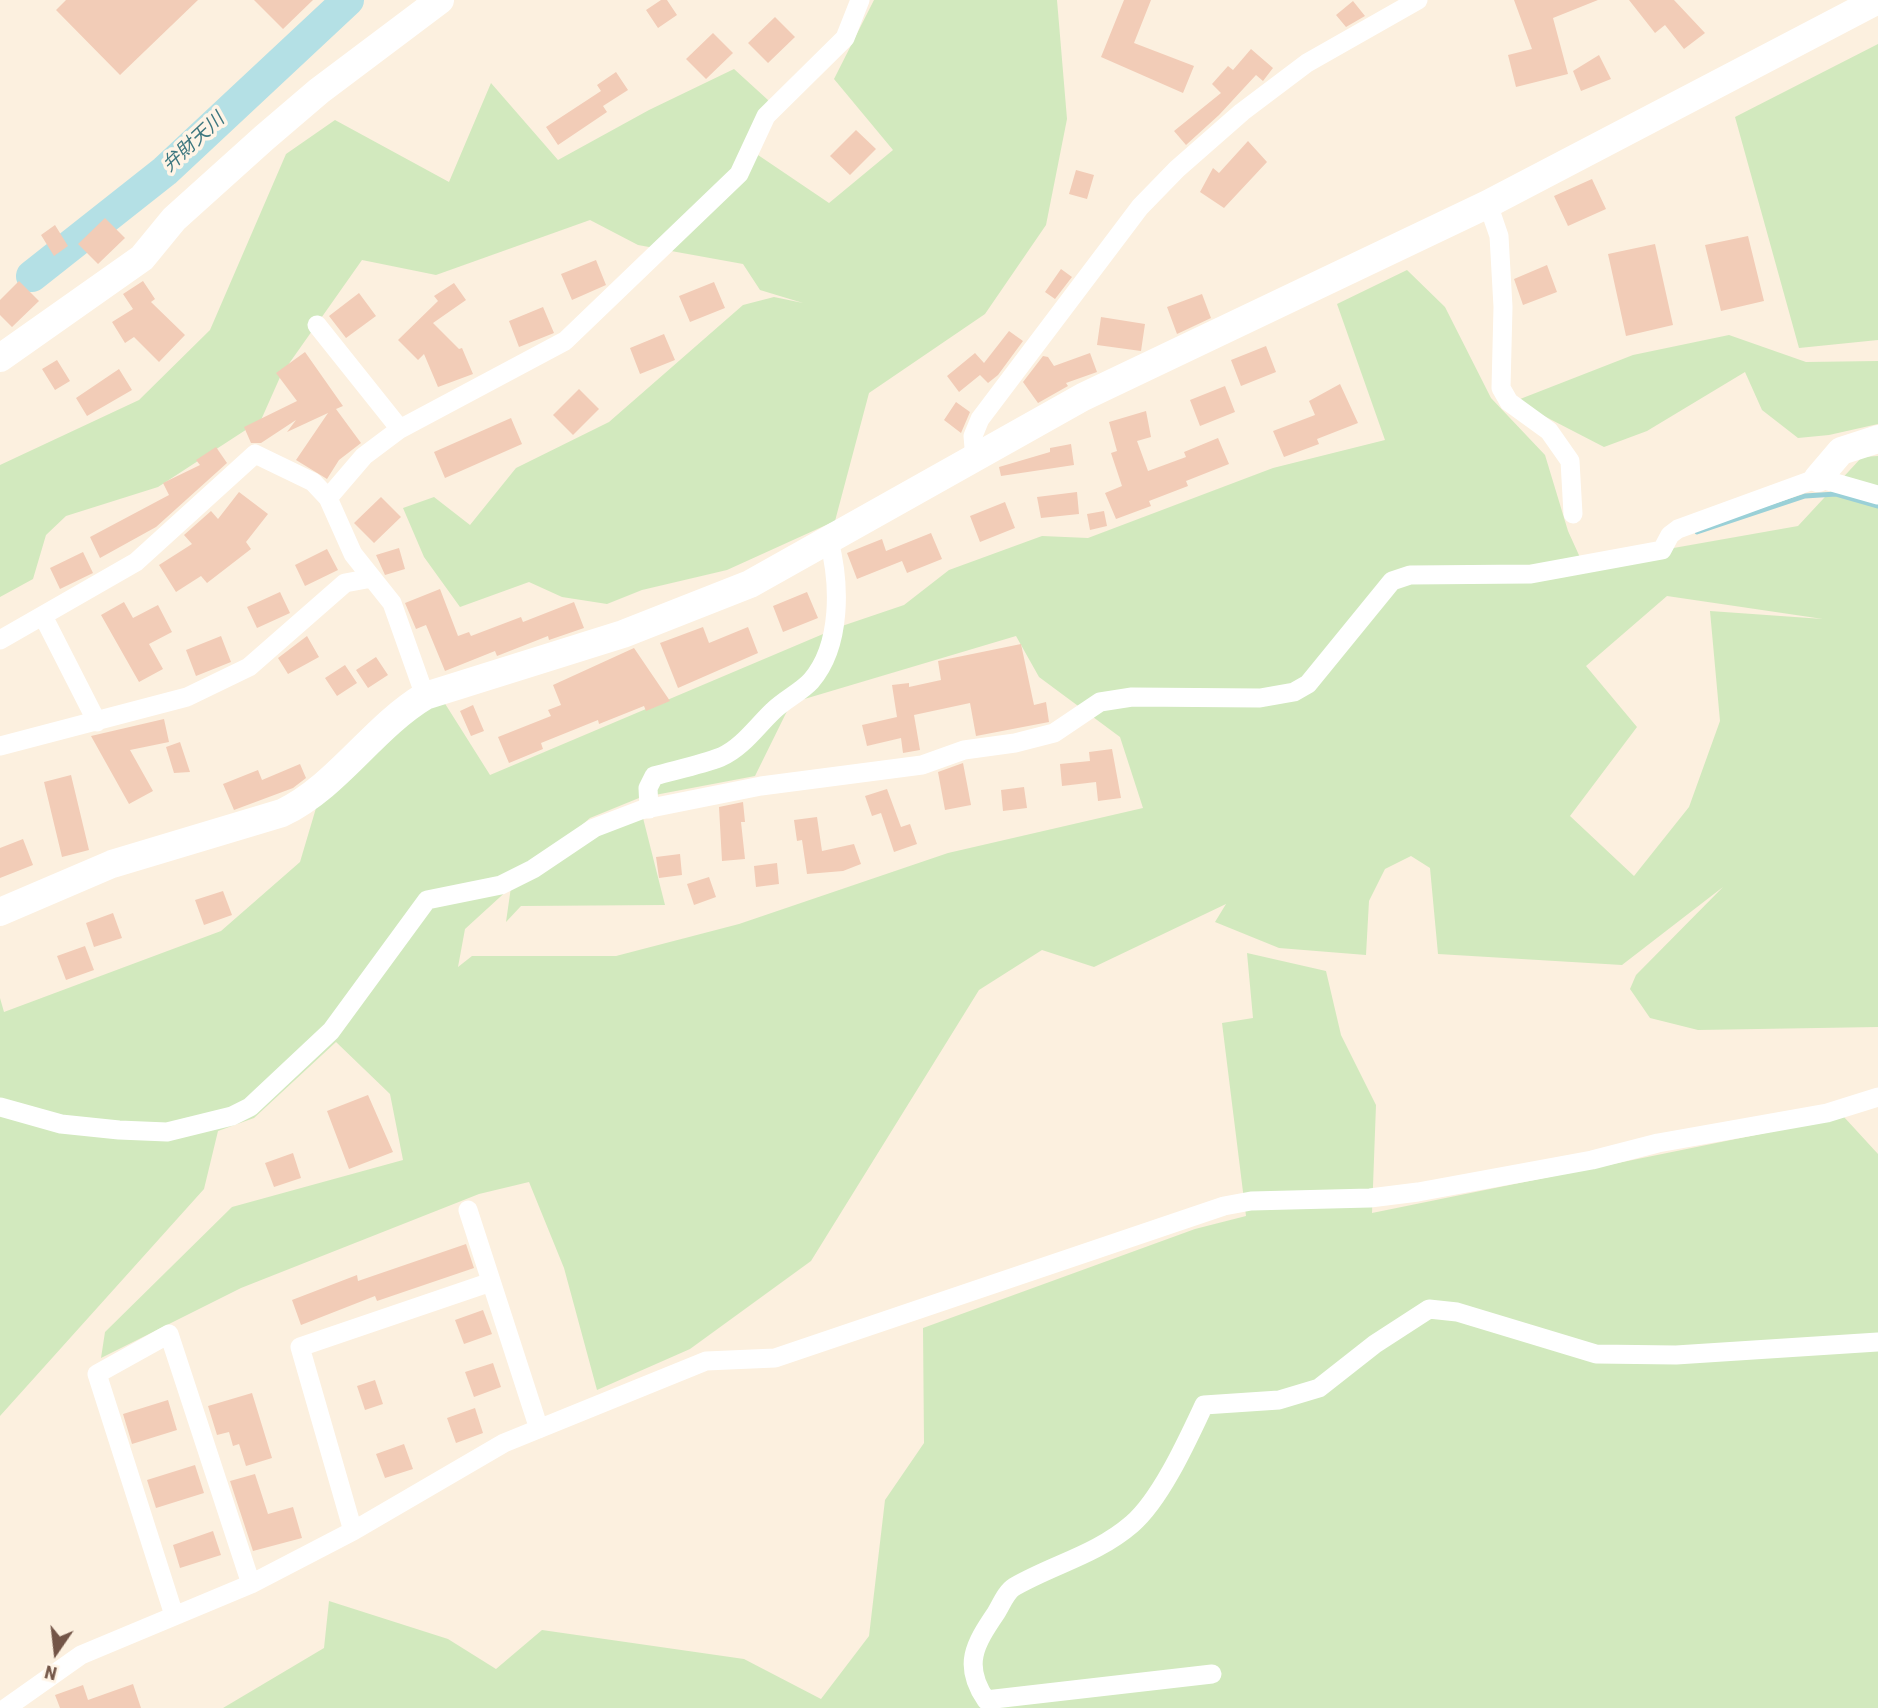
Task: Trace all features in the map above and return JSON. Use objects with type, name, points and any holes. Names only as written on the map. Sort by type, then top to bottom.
[{"type":"street","points":[[0,358],[142,258],[174,219],[264,138],[319,91],[440,0]]},
{"type":"street","points":[[328,498],[363,456],[400,429],[565,341],[738,174],[766,116],[845,38],[860,0]]},
{"type":"street","points":[[975,459],[973,436],[980,419],[1140,207],[1242,112],[1307,63],[1418,0]]},
{"type":"street","points":[[0,912],[112,864],[282,813],[305,802],[402,710],[425,696],[623,634],[750,584],[1083,397],[1488,204],[1832,10],[1878,0]]},
{"type":"street","points":[[1488,204],[1500,236],[1503,307],[1501,388],[1509,402],[1549,431],[1570,461],[1573,514]]},
{"type":"street","points":[[317,324],[400,429]]},
{"type":"street","points":[[0,1107],[61,1124],[131,1131],[167,1132],[232,1116],[250,1107],[331,1031],[427,900],[501,884],[533,869],[594,828],[649,809],[761,786],[922,765],[964,750],[1015,743],[1054,733],[1100,702],[1132,697],[1260,698],[1294,692],[1308,684],[1392,581],[1410,575],[1531,574],[1662,550],[1678,528],[1818,478],[1842,451],[1878,439]]},
{"type":"street","points":[[0,640],[136,562],[255,454],[313,482],[328,498],[353,555],[392,603],[425,696]]},
{"type":"street","points":[[1818,478],[1878,495]]},
{"type":"street","points":[[649,809],[648,788],[653,776],[722,756],[741,743],[778,706],[811,681],[823,660],[831,636],[837,594],[835,566],[829,541]]},
{"type":"street","points":[[0,746],[187,697],[249,667],[345,583],[372,578]]},
{"type":"street","points":[[43,616],[97,722]]},
{"type":"street","points":[[6,1708],[81,1655],[251,1584],[352,1531],[504,1443],[706,1361],[775,1358],[1224,1206],[1251,1201],[1370,1198],[1418,1192],[1592,1160],[1658,1143],[1827,1113],[1878,1097]]},
{"type":"street","points":[[468,1210],[539,1429]]},
{"type":"street","points":[[352,1531],[300,1347],[491,1282]]},
{"type":"street","points":[[1212,1674],[986,1700],[975,1683],[973,1662],[975,1643],[1012,1588],[1084,1557],[1134,1523],[1176,1464],[1204,1405],[1279,1400],[1319,1388],[1375,1344],[1429,1309],[1457,1312],[1596,1354],[1676,1355],[1878,1342]]},
{"type":"street","points":[[174,1615],[97,1374],[169,1334],[251,1584]]},
{"type":"green space","points":[[874,0],[1057,0],[1067,119],[1046,225],[985,314],[869,393],[835,521],[727,570],[642,590],[607,604],[562,597],[529,582],[460,607],[424,557],[403,508],[434,497],[470,525],[516,468],[609,422],[743,305],[774,297],[803,303],[760,290],[743,264],[638,245],[590,220],[436,275],[362,260],[281,375],[261,420],[158,487],[66,516],[46,535],[33,579],[0,597],[0,465],[139,400],[210,330],[286,154],[335,120],[449,182],[491,83],[558,160],[649,110],[734,69],[768,100],[758,155],[829,203],[893,150],[834,79]]},
{"type":"green space","points":[[1878,44],[1878,340],[1799,348],[1735,117]]},
{"type":"green space","points":[[1407,270],[1445,307],[1491,398],[1545,455],[1568,531],[1583,564],[1798,526],[1862,457],[1878,456],[1878,1027],[1698,1030],[1650,1018],[1630,989],[1636,975],[1723,887],[1622,965],[1438,954],[1430,868],[1411,856],[1385,869],[1369,901],[1366,955],[1279,948],[1215,922],[1226,904],[1094,967],[1042,950],[979,990],[811,1261],[690,1349],[597,1390],[564,1268],[529,1182],[479,1194],[241,1288],[101,1358],[105,1332],[232,1207],[403,1160],[390,1094],[336,1042],[254,1118],[218,1131],[204,1189],[0,1416],[0,998],[4,1012],[221,931],[300,862],[319,798],[399,723],[444,702],[490,775],[842,626],[904,605],[949,570],[1042,536],[1088,538],[1273,468],[1385,440],[1337,304]],"holes":[[[1667,596],[1823,619],[1710,611],[1720,721],[1689,807],[1634,876],[1570,816],[1637,727],[1586,666]],[[1016,636],[1039,677],[1120,737],[1143,808],[948,853],[739,924],[616,956],[472,956],[458,967],[465,929],[511,887],[506,922],[521,906],[665,905],[641,810],[545,857],[590,818],[639,798],[755,776],[791,703]]]},
{"type":"green space","points":[[1729,335],[1806,362],[1878,361],[1878,424],[1829,435],[1798,438],[1762,410],[1745,372],[1647,431],[1604,447],[1515,401],[1633,355]]},
{"type":"green space","points":[[1247,953],[1326,971],[1341,1035],[1376,1105],[1372,1213],[1844,1117],[1878,1154],[1878,1708],[223,1708],[324,1648],[329,1601],[448,1639],[496,1669],[542,1630],[744,1659],[821,1699],[869,1636],[885,1500],[924,1443],[923,1328],[1195,1229],[1246,1216],[1222,1023],[1253,1018]]},
{"type":"building","points":[[66,0],[198,0],[120,75],[56,10]]},
{"type":"building","points":[[254,0],[313,0],[283,29]]},
{"type":"building","points":[[661,0],[667,0],[677,15],[658,28],[646,10]]},
{"type":"building","points":[[1124,0],[1151,0],[1134,43],[1194,66],[1183,93],[1101,57]]},
{"type":"building","points":[[1514,0],[1598,0],[1553,18],[1568,74],[1516,87],[1508,55],[1532,49]]},
{"type":"building","points":[[1629,0],[1674,0],[1705,33],[1684,49],[1665,25],[1655,33]]},
{"type":"building","points":[[1353,1],[1365,16],[1346,27],[1336,15]]},
{"type":"building","points":[[775,17],[795,37],[768,63],[748,43]]},
{"type":"building","points":[[713,33],[733,53],[706,79],[686,59]]},
{"type":"building","points":[[1251,49],[1273,68],[1263,81],[1256,75],[1219,115],[1186,145],[1174,131],[1221,93],[1212,84],[1228,66],[1233,70]]},
{"type":"building","points":[[1599,55],[1611,79],[1581,91],[1573,71]]},
{"type":"building","points":[[616,72],[628,90],[603,106],[607,112],[558,145],[546,127],[601,91],[597,85]]},
{"type":"building","points":[[856,130],[876,149],[850,175],[830,156]]},
{"type":"building","points":[[1248,141],[1267,162],[1224,208],[1200,192],[1213,168],[1219,173]]},
{"type":"building","points":[[1076,170],[1094,175],[1087,199],[1069,194]]},
{"type":"building","points":[[1592,179],[1606,209],[1568,226],[1554,196]]},
{"type":"building","points":[[105,218],[125,238],[98,264],[78,244]]},
{"type":"building","points":[[55,225],[68,246],[54,256],[41,235]]},
{"type":"building","points":[[1748,236],[1764,301],[1721,311],[1705,245]]},
{"type":"building","points":[[1655,244],[1673,325],[1626,336],[1608,254]]},
{"type":"building","points":[[596,260],[606,285],[572,300],[561,274]]},
{"type":"building","points":[[1547,265],[1557,292],[1523,305],[1514,279]]},
{"type":"building","points":[[1061,269],[1072,277],[1055,299],[1045,292]]},
{"type":"building","points":[[19,281],[39,301],[12,327],[0,315],[0,300]]},
{"type":"building","points":[[143,281],[155,299],[151,302],[185,335],[159,362],[134,337],[125,343],[112,322],[133,309],[123,294]]},
{"type":"building","points":[[714,282],[725,308],[690,322],[679,296]]},
{"type":"building","points":[[454,283],[466,300],[433,323],[459,349],[462,348],[473,374],[438,387],[424,354],[418,360],[398,340],[438,301],[434,296]]},
{"type":"building","points":[[359,293],[376,316],[346,338],[329,316]]},
{"type":"building","points":[[1202,294],[1211,318],[1177,334],[1167,307]]},
{"type":"building","points":[[543,307],[554,333],[519,347],[509,321]]},
{"type":"building","points":[[1101,317],[1145,324],[1141,351],[1097,345]]},
{"type":"building","points":[[1009,331],[1023,341],[998,375],[988,383],[980,375],[959,392],[947,376],[975,353],[984,363]]},
{"type":"building","points":[[664,334],[675,360],[640,374],[630,348]]},
{"type":"building","points":[[1266,346],[1276,372],[1241,386],[1231,360]]},
{"type":"building","points":[[305,352],[343,406],[336,409],[361,443],[339,460],[327,479],[296,460],[328,413],[287,432],[296,420],[261,443],[251,443],[244,427],[297,401],[276,373]]},
{"type":"building","points":[[1090,353],[1097,372],[1066,383],[1068,386],[1038,403],[1023,382],[1043,356],[1048,357],[1054,366]]},
{"type":"building","points":[[57,360],[70,381],[55,390],[42,369]]},
{"type":"building","points":[[119,369],[132,390],[87,416],[76,398]]},
{"type":"building","points":[[1340,384],[1358,423],[1317,439],[1319,444],[1284,457],[1273,431],[1315,415],[1309,401]]},
{"type":"building","points":[[1225,386],[1235,412],[1200,426],[1190,400]]},
{"type":"building","points":[[579,389],[599,409],[573,435],[553,415]]},
{"type":"building","points":[[956,402],[970,412],[961,433],[944,420]]},
{"type":"building","points":[[1146,411],[1151,437],[1137,441],[1148,471],[1186,457],[1184,452],[1218,438],[1229,464],[1186,481],[1188,486],[1149,501],[1151,506],[1116,519],[1105,493],[1122,486],[1111,453],[1117,451],[1109,422]]},
{"type":"building","points":[[511,418],[522,444],[445,478],[434,452]]},
{"type":"building","points":[[1071,444],[1074,465],[1001,476],[999,467],[1050,452],[1050,448]]},
{"type":"building","points":[[216,447],[227,463],[156,527],[100,558],[90,537],[169,495],[163,483],[200,465],[196,460]]},
{"type":"building","points":[[239,492],[268,514],[246,542],[251,549],[207,583],[201,576],[176,592],[159,565],[192,544],[184,535],[211,511],[218,519]]},
{"type":"building","points":[[1077,492],[1079,514],[1041,518],[1037,497]]},
{"type":"building","points":[[381,497],[401,517],[374,543],[354,523]]},
{"type":"building","points":[[1005,502],[1015,528],[980,542],[970,516]]},
{"type":"building","points":[[1104,511],[1107,526],[1090,530],[1087,514]]},
{"type":"building","points":[[931,533],[942,559],[907,573],[902,561],[857,579],[847,553],[882,539],[886,551]]},
{"type":"building","points":[[399,548],[405,569],[385,575],[376,555]]},
{"type":"building","points":[[327,549],[338,570],[305,586],[295,565]]},
{"type":"building","points":[[83,552],[93,573],[60,589],[50,568]]},
{"type":"building","points":[[440,589],[458,636],[469,632],[471,636],[521,617],[523,622],[574,602],[584,628],[549,640],[548,636],[497,656],[495,651],[445,671],[426,625],[416,629],[405,603]]},
{"type":"building","points":[[280,592],[290,613],[257,628],[247,607]]},
{"type":"building","points":[[807,592],[818,618],[783,632],[773,606]]},
{"type":"building","points":[[124,602],[133,618],[158,605],[172,632],[149,644],[163,669],[139,682],[101,615]]},
{"type":"building","points":[[703,627],[709,643],[748,627],[758,653],[678,688],[660,643]]},
{"type":"building","points":[[221,636],[231,662],[196,676],[186,650]]},
{"type":"building","points":[[307,636],[319,657],[288,674],[278,658]]},
{"type":"building","points":[[1021,644],[1034,705],[1046,702],[1049,722],[976,736],[970,703],[914,715],[920,750],[903,753],[901,738],[867,746],[862,725],[897,717],[892,685],[909,683],[909,687],[941,680],[938,661]]},
{"type":"building","points":[[634,648],[670,701],[646,711],[644,706],[599,724],[598,720],[541,743],[543,749],[509,763],[498,737],[551,716],[548,710],[561,705],[553,685]]},
{"type":"building","points":[[376,657],[388,675],[368,688],[356,670]]},
{"type":"building","points":[[345,665],[357,683],[337,696],[325,678]]},
{"type":"building","points":[[473,705],[484,731],[471,736],[460,711]]},
{"type":"building","points":[[164,719],[169,742],[130,750],[153,791],[129,804],[91,736]]},
{"type":"building","points":[[180,742],[190,772],[174,773],[166,747]]},
{"type":"building","points":[[1112,749],[1121,798],[1098,801],[1096,782],[1062,786],[1060,764],[1090,761],[1089,752]]},
{"type":"building","points":[[963,763],[971,805],[945,810],[938,772]]},
{"type":"building","points":[[300,764],[306,778],[293,788],[234,810],[223,784],[258,770],[262,780]]},
{"type":"building","points":[[71,775],[89,850],[62,857],[44,782]]},
{"type":"building","points":[[1024,787],[1027,808],[1003,811],[1001,790]]},
{"type":"building","points":[[887,789],[901,827],[910,824],[917,844],[894,852],[881,813],[872,816],[865,796]]},
{"type":"building","points":[[743,802],[745,822],[741,822],[745,859],[722,861],[719,807]]},
{"type":"building","points":[[817,817],[822,851],[854,844],[861,864],[843,871],[807,874],[802,840],[797,841],[794,820]]},
{"type":"building","points":[[23,839],[33,865],[0,878],[0,848]]},
{"type":"building","points":[[680,854],[682,875],[659,878],[656,857]]},
{"type":"building","points":[[777,863],[779,884],[756,887],[754,866]]},
{"type":"building","points":[[709,877],[716,897],[694,905],[687,884]]},
{"type":"building","points":[[223,891],[232,915],[204,925],[195,900]]},
{"type":"building","points":[[113,913],[122,938],[94,947],[86,923]]},
{"type":"building","points":[[85,946],[94,970],[66,980],[57,956]]},
{"type":"building","points":[[368,1095],[393,1152],[349,1169],[327,1111]]},
{"type":"building","points":[[293,1153],[301,1178],[274,1187],[265,1163]]},
{"type":"building","points":[[466,1244],[474,1268],[377,1301],[375,1296],[301,1325],[292,1300],[357,1275],[358,1281]]},
{"type":"building","points":[[483,1310],[492,1334],[464,1344],[455,1320]]},
{"type":"building","points":[[493,1363],[501,1387],[474,1397],[465,1372]]},
{"type":"building","points":[[375,1380],[383,1404],[365,1410],[357,1386]]},
{"type":"building","points":[[252,1393],[272,1458],[246,1466],[239,1444],[233,1446],[229,1432],[217,1435],[208,1406]]},
{"type":"building","points":[[168,1400],[177,1430],[132,1444],[123,1414]]},
{"type":"building","points":[[475,1408],[483,1433],[456,1443],[447,1418]]},
{"type":"building","points":[[404,1444],[413,1469],[385,1478],[376,1454]]},
{"type":"building","points":[[195,1465],[204,1493],[156,1508],[147,1480]]},
{"type":"building","points":[[255,1474],[268,1514],[293,1507],[302,1538],[253,1551],[230,1481]]},
{"type":"building","points":[[213,1531],[221,1555],[180,1568],[173,1545]]},
{"type":"building","points":[[133,1684],[141,1708],[60,1708],[55,1695],[83,1685],[88,1700]]},
{"type":"waterway","name":"弁財天川","points":[[32,276],[165,171],[348,0]]},
{"type":"waterway","points":[[1697,532],[1805,496],[1836,494],[1878,506]]}]
